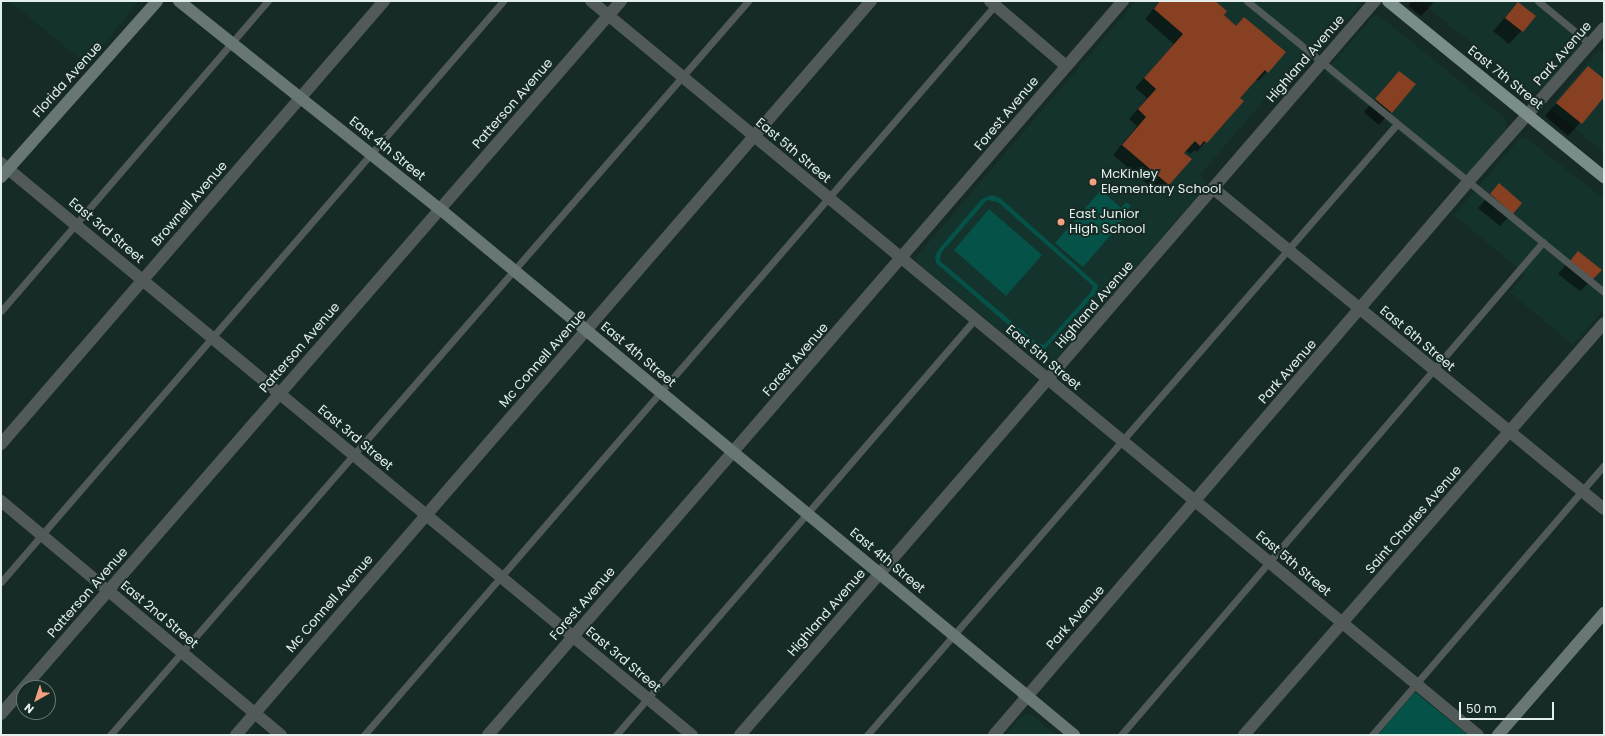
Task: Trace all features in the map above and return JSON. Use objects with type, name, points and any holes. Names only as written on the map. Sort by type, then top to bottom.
[{"type":"main road","name":"East 7th Street","points":[[1388,1],[1604,177]]},
{"type":"street","name":"Florida Avenue","points":[[3,169],[157,1]]},
{"type":"street","name":"East 4th Street","points":[[179,1],[440,209],[1074,735]]},
{"type":"street","name":"Brownell Avenue","points":[[1,444],[384,1]]},
{"type":"street","name":"East 5th Street","points":[[592,1],[828,199],[1478,735]]},
{"type":"street","name":"Patterson Avenue","points":[[1,714],[278,393],[621,1]]},
{"type":"street","name":"Mc Connell Avenue","points":[[236,735],[425,514],[587,331],[871,1]]},
{"type":"street","name":"Forest Avenue","points":[[488,735],[902,259],[1122,1]]},
{"type":"street","name":"Highland Avenue","points":[[740,735],[1049,380],[1375,1]]},
{"type":"street","points":[[995,2],[1066,66]]},
{"type":"street","name":"Park Avenue","points":[[994,735],[1360,310],[1468,182],[1604,28]]},
{"type":"street","name":"East 3rd Street","points":[[3,169],[77,226],[692,735]]},
{"type":"street","name":"East 6th Street","points":[[1214,189],[1604,509]]},
{"type":"street","name":"Saint Charles Avenue","points":[[1244,735],[1604,323]]},
{"type":"street","name":"East 2nd Street","points":[[1,501],[281,735]]},
{"type":"street","points":[[1498,735],[1604,613]]},
{"type":"lane","points":[[1,311],[77,226],[268,1]]},
{"type":"lane","points":[[1,582],[503,1]]},
{"type":"lane","points":[[110,735],[748,1]]},
{"type":"lane","points":[[1247,1],[1604,292]]},
{"type":"lane","points":[[1538,1],[1590,44]]},
{"type":"lane","points":[[364,735],[828,199],[995,2]]},
{"type":"lane","points":[[867,735],[1121,440],[1397,124]]},
{"type":"lane","points":[[1121,735],[1544,242]]},
{"type":"lane","points":[[616,735],[975,319]]},
{"type":"lane","points":[[1372,735],[1604,464]]},
{"type":"shaded area","points":[[10,1],[139,1],[87,65]]},
{"type":"shaded area","name":"McKinley Elementary School","points":[[1136,1],[1360,1],[1360,5],[1305,68],[1295,64],[1200,175],[1207,181],[1205,187],[1052,364],[1045,367],[918,263],[915,258]]},
{"type":"shaded area","points":[[1420,1],[1544,1],[1588,36],[1541,90],[1530,92]]},
{"type":"shaded area","points":[[1379,15],[1506,119],[1506,130],[1461,182],[1325,72],[1373,17]]},
{"type":"shaded area","points":[[1599,49],[1604,53],[1604,153],[1555,112],[1552,105]]},
{"type":"shaded area","points":[[1525,137],[1604,199],[1604,309],[1573,345],[1510,292],[1525,274],[1454,215],[1519,139]]},
{"type":"shaded area","points":[[1029,714],[1057,735],[1005,735],[1019,719]]},
{"type":"green space","points":[[1101,190],[1121,208],[1126,202],[1131,206],[1126,211],[1129,214],[1083,267],[1055,243]]},
{"type":"green space","points":[[992,195],[1000,198],[1098,285],[1096,293],[1045,349],[1034,347],[936,263],[935,256],[939,249],[982,199]],"holes":[[[987,200],[998,202],[1093,286],[1091,292],[1044,345],[1037,343],[940,261],[941,253]]]},
{"type":"green space","points":[[989,209],[1042,255],[1006,296],[954,250]]},
{"type":"green space","points":[[1415,692],[1468,735],[1378,735]]},
{"type":"building","points":[[1160,1],[1215,1],[1227,11],[1224,15],[1236,26],[1244,17],[1286,52],[1268,73],[1265,70],[1240,98],[1244,101],[1207,143],[1204,141],[1200,146],[1195,141],[1184,153],[1192,159],[1169,185],[1122,145],[1146,117],[1138,109],[1156,89],[1144,78],[1183,34],[1154,9]]},
{"type":"building","points":[[1518,2],[1536,16],[1523,32],[1505,18]]},
{"type":"building","points":[[1588,66],[1604,79],[1604,97],[1582,124],[1556,103]]},
{"type":"building","points":[[1399,71],[1416,84],[1392,113],[1375,99]]},
{"type":"building","points":[[1499,183],[1522,203],[1513,214],[1490,194]]},
{"type":"building","points":[[1578,251],[1602,270],[1593,279],[1570,261]]},
{"type":"place","name":"McKinley Elementary School","points":[[1093,182]]},
{"type":"place","name":"East Junior High School","points":[[1061,222]]}]
